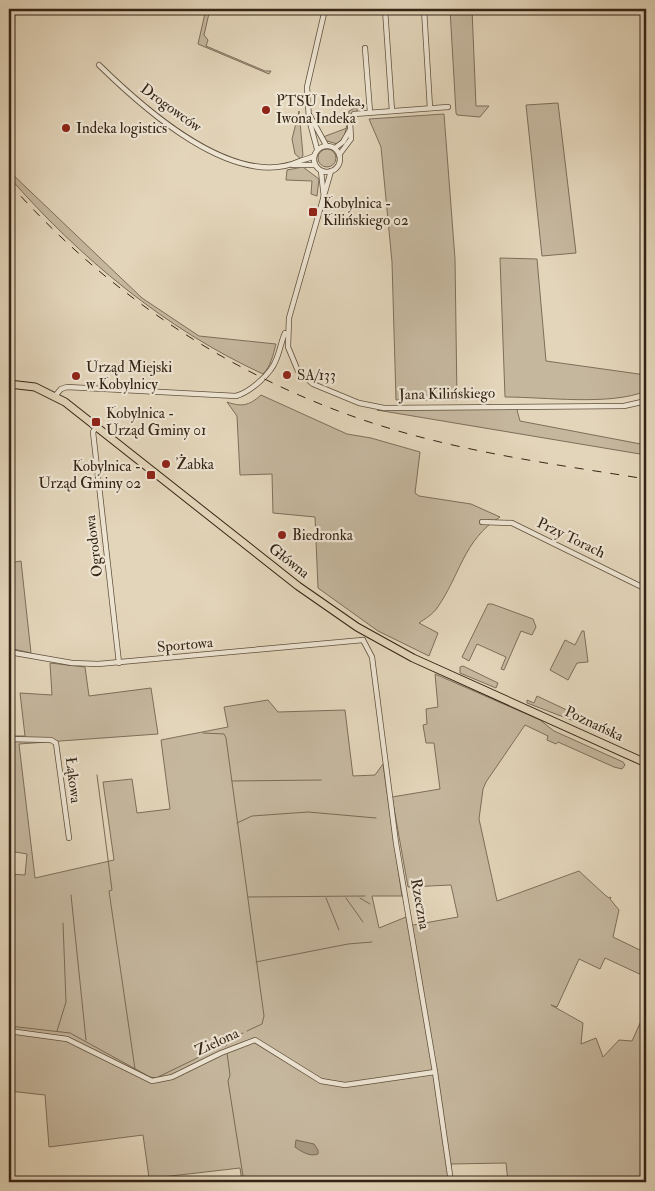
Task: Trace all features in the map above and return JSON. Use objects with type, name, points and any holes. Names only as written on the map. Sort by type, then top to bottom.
[{"type":"main road","name":"Główna","points":[[9,384],[35,387],[55,396],[305,591],[368,634],[413,658],[530,710]]},
{"type":"main road","name":"Poznańska","points":[[530,710],[646,763]]},
{"type":"street","points":[[317,150],[309,114],[308,83],[325,9]]},
{"type":"street","points":[[385,9],[392,111]]},
{"type":"street","points":[[424,9],[430,108]]},
{"type":"street","points":[[365,48],[370,112]]},
{"type":"street","name":"Drogowców","points":[[98,65],[121,87],[179,132],[233,162],[262,168],[315,165]]},
{"type":"street","points":[[339,155],[349,144],[351,118],[354,114],[448,107]]},
{"type":"street","points":[[55,396],[61,389],[67,387],[236,396],[252,387],[270,370],[276,361],[287,332],[289,318],[331,171],[339,164],[339,155],[335,148],[326,145],[309,114]]},
{"type":"street","points":[[335,148],[343,142],[350,130]]},
{"type":"street","points":[[324,199],[321,171],[315,165],[314,156],[317,150],[326,145]]},
{"type":"street","name":"Drogowców","points":[[293,165],[314,156]]},
{"type":"street","points":[[321,171],[331,171]]},
{"type":"street","name":"Jana Kilińskiego","points":[[287,332],[292,359],[307,380],[331,392],[376,407],[624,406],[646,401]]},
{"type":"street","name":"Ogrodowa","points":[[96,427],[93,432],[119,662]]},
{"type":"street","name":"Przy Torach","points":[[482,522],[512,523],[646,589]]},
{"type":"street","points":[[363,640],[368,634]]},
{"type":"street","name":"Sportowa","points":[[9,652],[72,663],[119,662],[355,643],[363,640]]},
{"type":"street","name":"Rzeczna","points":[[363,640],[372,657],[396,843],[435,1072],[451,1182]]},
{"type":"street","name":"Łąkowa","points":[[9,739],[51,740],[56,743],[69,838]]},
{"type":"street","name":"Zielona","points":[[9,1031],[67,1038],[152,1081],[172,1077],[221,1053],[255,1040],[321,1081],[330,1084],[344,1085],[435,1072]]},
{"type":"shaded area","points":[[206,9],[210,9],[204,35],[208,40],[206,46],[265,71],[271,71],[269,74],[198,44]]},
{"type":"shaded area","points":[[450,9],[472,9],[476,106],[489,106],[480,117],[457,115],[456,113]]},
{"type":"shaded area","points":[[558,103],[576,253],[542,256],[526,105]]},
{"type":"shaded area","points":[[357,107],[357,111],[349,115],[348,118],[349,111]]},
{"type":"shaded area","points":[[299,111],[303,155],[301,159],[295,154],[292,139]]},
{"type":"shaded area","points":[[444,114],[455,259],[457,400],[396,400],[392,262],[381,147],[369,119]]},
{"type":"shaded area","points":[[346,128],[343,138],[337,144],[324,140],[323,137]]},
{"type":"shaded area","points":[[327,149],[333,152],[336,158],[333,164],[327,167],[321,164],[318,158],[321,152]]},
{"type":"shaded area","points":[[303,167],[319,179],[317,196],[311,194],[312,181],[286,180],[287,170]]},
{"type":"shaded area","points":[[9,171],[142,298],[199,336],[276,344],[266,371],[263,374],[227,356],[158,313],[126,289],[94,263],[36,207],[9,177]]},
{"type":"shaded area","points":[[500,258],[537,259],[546,361],[646,375],[646,391],[631,396],[577,400],[505,397]]},
{"type":"shaded area","points":[[261,395],[347,434],[371,438],[420,452],[415,493],[419,496],[471,504],[500,517],[478,536],[463,559],[437,608],[419,623],[438,633],[429,656],[378,631],[318,588],[315,517],[273,513],[272,474],[240,475],[237,416],[227,402],[237,405],[245,404]]},
{"type":"shaded area","points":[[521,408],[517,410],[520,421],[646,445],[646,455],[377,410]]},
{"type":"shaded area","points":[[21,561],[31,653],[9,648],[9,563]]},
{"type":"shaded area","points":[[488,604],[533,619],[536,627],[532,635],[521,631],[504,670],[501,669],[506,657],[477,644],[469,661],[462,657]]},
{"type":"shaded area","points":[[582,631],[584,631],[588,662],[577,663],[568,680],[550,670],[565,640],[575,645]]},
{"type":"shaded area","points":[[50,663],[85,667],[89,696],[151,688],[158,734],[19,744],[35,878],[114,860],[103,782],[132,779],[137,813],[170,809],[161,740],[228,727],[224,707],[268,700],[278,712],[345,710],[353,776],[375,775],[383,764],[402,896],[372,896],[379,928],[406,917],[408,926],[458,917],[451,885],[408,887],[392,797],[440,789],[434,743],[426,743],[423,725],[427,724],[426,709],[438,707],[435,674],[540,720],[554,731],[623,762],[625,765],[622,769],[614,767],[558,742],[556,744],[547,740],[548,736],[525,725],[486,782],[483,789],[479,819],[497,901],[579,871],[605,895],[609,898],[611,897],[610,899],[619,910],[613,937],[646,953],[646,977],[605,958],[600,969],[579,959],[557,1007],[551,1005],[583,1023],[581,1044],[596,1038],[603,1057],[619,1040],[632,1041],[646,1010],[646,1182],[508,1182],[506,1163],[451,1164],[450,1182],[242,1182],[240,1168],[162,1177],[162,1182],[143,1182],[142,1179],[149,1178],[143,1135],[49,1147],[45,1095],[9,1091],[9,874],[25,875],[27,854],[9,851],[9,736],[25,736],[20,693],[52,695]]},
{"type":"shaded area","points":[[463,666],[498,683],[496,688],[460,673],[460,667]]},
{"type":"shaded area","points":[[537,696],[588,720],[587,726],[527,703],[527,700],[534,703]]},
{"type":"shaded area","points":[[296,1140],[314,1144],[318,1154],[300,1151],[295,1147]]},
{"type":"waterway","points":[[203,733],[224,734],[226,738],[264,1016],[262,1024],[247,1031]]},
{"type":"waterway","points":[[97,775],[112,890],[109,891],[135,1069]]},
{"type":"waterway","points":[[232,781],[321,780]]},
{"type":"waterway","points":[[237,823],[252,816],[308,812],[376,818]]},
{"type":"waterway","points":[[71,895],[86,1040]]},
{"type":"waterway","points":[[248,897],[365,896]]},
{"type":"waterway","points":[[326,898],[339,930]]},
{"type":"waterway","points":[[346,898],[363,922]]},
{"type":"waterway","points":[[360,898],[370,904]]},
{"type":"waterway","points":[[57,1031],[66,1002],[63,923]]},
{"type":"waterway","points":[[256,962],[348,944],[372,942]]},
{"type":"waterway","points":[[9,1026],[70,1033],[150,1077],[156,1078],[226,1044]]},
{"type":"waterway","points":[[226,1046],[229,1039],[243,1033]]},
{"type":"waterway","points":[[227,1053],[230,1075],[228,1081],[244,1182]]},
{"type":"railway","points":[[9,183],[52,228],[97,269],[146,307],[197,342],[251,372],[307,398],[364,420],[424,438],[479,451],[646,479]]},
{"type":"place","name":"PTSU Indeka, Iwona Indeka","points":[[266,110]]},
{"type":"place","name":"Indeka logistics","points":[[66,128]]},
{"type":"place","name":"Kobylnica - Kilińskiego 02","points":[[313,212]]},
{"type":"place","name":"SA/133","points":[[287,375]]},
{"type":"place","name":"Urząd Miejski w Kobylnicy","points":[[76,376]]},
{"type":"place","name":"Kobylnica - Urząd Gminy 01","points":[[96,422]]},
{"type":"place","name":"Żabka","points":[[166,464]]},
{"type":"place","name":"Kobylnica - Urząd Gminy 02","points":[[151,475]]},
{"type":"place","name":"Biedronka","points":[[282,535]]}]
